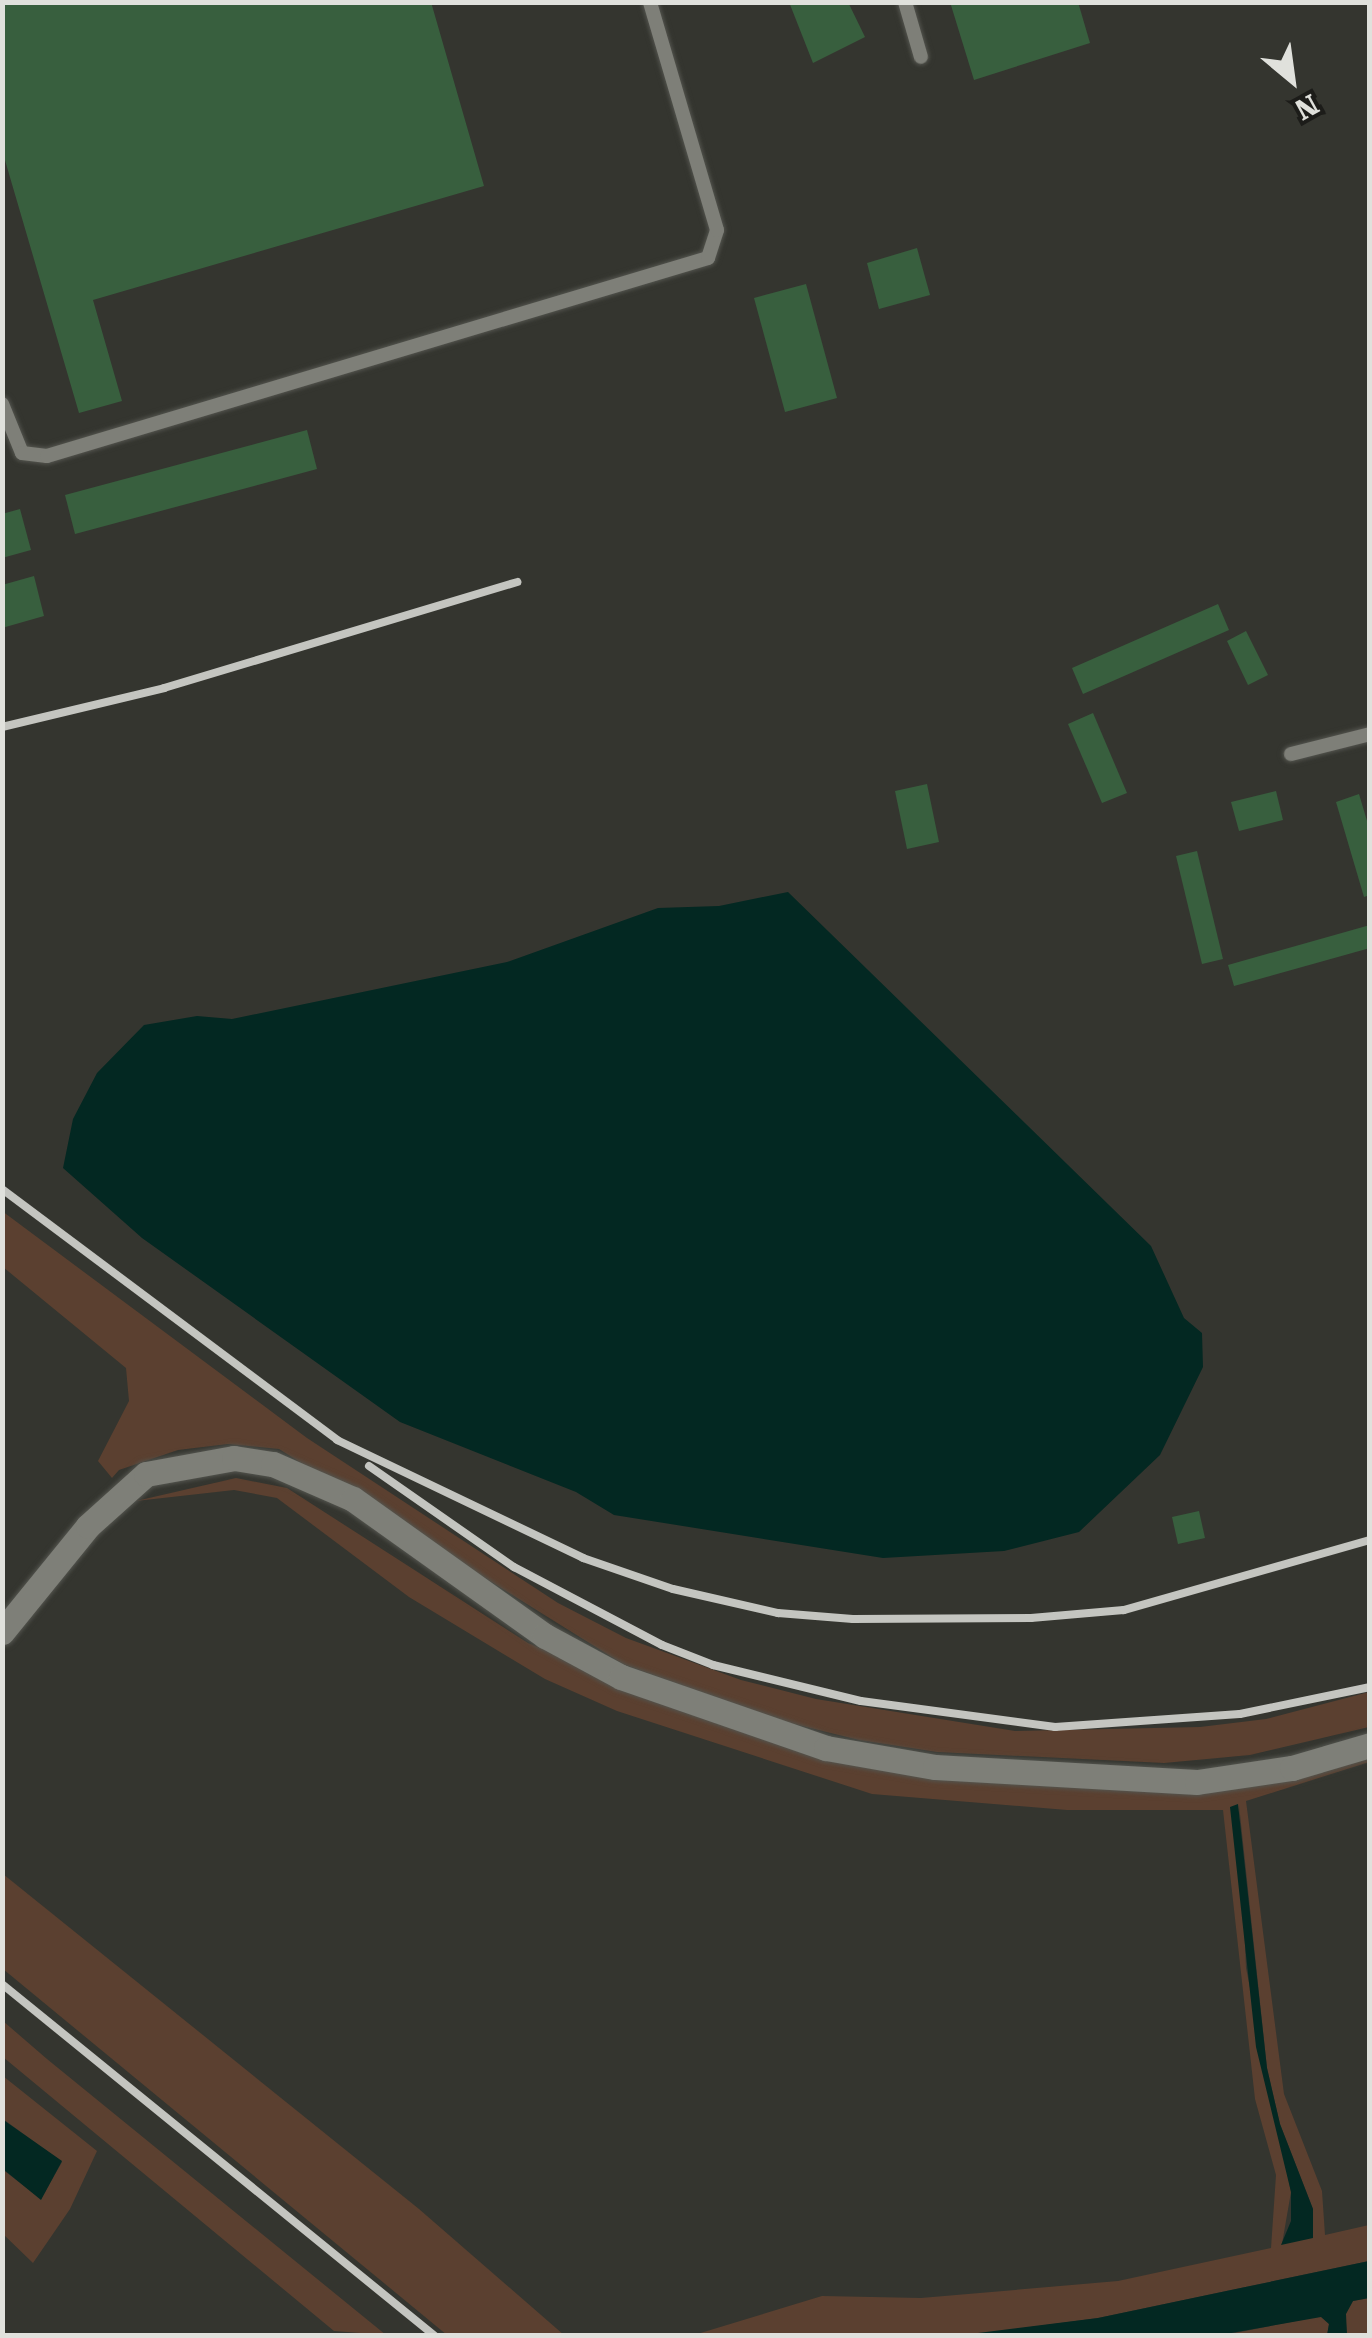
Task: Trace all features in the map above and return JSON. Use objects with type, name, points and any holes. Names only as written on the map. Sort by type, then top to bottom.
[{"type":"street","points":[[2,1632],[88,1526],[146,1474],[234,1458],[273,1464],[353,1499],[545,1636],[621,1677],[826,1748],[935,1767],[1197,1782],[1292,1768],[1370,1746]]},
{"type":"lane","points":[[2,404],[22,453],[47,456],[708,258],[717,230],[650,2]]},
{"type":"lane","points":[[906,2],[921,58]]},
{"type":"lane","points":[[1290,754],[1370,734]]},
{"type":"shaded area","points":[[2,1211],[307,1438],[558,1603],[626,1638],[741,1680],[816,1699],[1015,1731],[1200,1727],[1266,1719],[1369,1692],[1369,1727],[1250,1755],[1164,1763],[937,1752],[859,1740],[778,1720],[623,1664],[279,1449],[228,1444],[178,1450],[119,1470],[112,1478],[98,1461],[129,1401],[126,1368],[3,1267]]},
{"type":"shaded area","points":[[236,1478],[287,1488],[528,1643],[738,1730],[1152,1791],[1369,1754],[1369,1762],[1246,1801],[1284,2094],[1322,2191],[1325,2235],[1369,2225],[1369,2261],[1098,2318],[978,2334],[694,2335],[822,2296],[921,2298],[1118,2281],[1271,2248],[1276,2175],[1255,2099],[1223,1810],[1067,1810],[872,1794],[617,1711],[545,1679],[409,1597],[277,1498],[234,1490],[136,1501]],"holes":[[[1239,1805],[1267,2068],[1280,2124],[1313,2209],[1282,2244],[1291,2192],[1246,1968]]]},
{"type":"shaded area","points":[[3,1874],[419,2209],[564,2335],[447,2335],[3,1969]]},
{"type":"shaded area","points":[[3,2021],[386,2335],[334,2331],[3,2057]]},
{"type":"shaded area","points":[[3,2076],[97,2151],[70,2209],[33,2263],[3,2234],[2,2169],[41,2199],[62,2162],[3,2119]]},
{"type":"shaded area","points":[[1369,2298],[1369,2335],[1347,2335],[1345,2314],[1353,2301]]},
{"type":"shaded area","points":[[1321,2316],[1329,2324],[1327,2335],[1220,2336]]},
{"type":"water","points":[[788,892],[1151,1246],[1184,1318],[1202,1333],[1203,1367],[1160,1455],[1079,1532],[1004,1551],[883,1558],[614,1515],[576,1492],[400,1422],[142,1238],[63,1168],[73,1119],[97,1073],[144,1025],[197,1016],[232,1019],[507,962],[658,908],[719,906]]},
{"type":"water","points":[[1238,1804],[1267,2068],[1280,2124],[1313,2209],[1313,2238],[1281,2245],[1291,2221],[1291,2192],[1256,2047],[1230,1807]]},
{"type":"water","points":[[2,2119],[62,2161],[41,2200],[3,2169]]},
{"type":"water","points":[[1369,2261],[1369,2298],[1353,2301],[1346,2314],[1347,2335],[1327,2335],[1329,2324],[1321,2317],[1220,2335],[962,2335],[1098,2318]]},
{"type":"building","points":[[2,2],[431,2],[484,186],[93,300],[122,401],[79,413],[2,150]]},
{"type":"building","points":[[789,2],[848,2],[865,37],[813,63]]},
{"type":"building","points":[[950,2],[1078,2],[1090,43],[974,80]]},
{"type":"building","points":[[917,248],[930,295],[879,309],[867,263]]},
{"type":"building","points":[[806,284],[837,398],[785,412],[754,298]]},
{"type":"building","points":[[307,430],[317,469],[75,534],[65,495]]},
{"type":"building","points":[[20,509],[31,550],[2,558],[2,514]]},
{"type":"building","points":[[34,576],[44,616],[2,628],[2,585]]},
{"type":"building","points":[[1218,604],[1229,630],[1083,694],[1072,668]]},
{"type":"building","points":[[1246,631],[1268,675],[1248,685],[1227,641]]},
{"type":"building","points":[[1093,713],[1127,793],[1102,803],[1068,724]]},
{"type":"building","points":[[927,784],[939,842],[907,849],[895,791]]},
{"type":"building","points":[[1276,791],[1283,820],[1239,831],[1231,802]]},
{"type":"building","points":[[1359,794],[1370,831],[1370,895],[1364,897],[1336,802]]},
{"type":"building","points":[[1197,851],[1223,959],[1202,964],[1176,856]]},
{"type":"building","points":[[1370,925],[1370,948],[1234,986],[1228,965]]},
{"type":"building","points":[[1199,1511],[1205,1538],[1178,1544],[1172,1517]]},
{"type":"railway","points":[[2,727],[164,688],[517,582]]},
{"type":"railway","points":[[2,1189],[337,1440],[583,1558],[673,1589],[778,1613],[853,1619],[1031,1618],[1124,1610],[1370,1540]]},
{"type":"railway","points":[[369,1466],[514,1567],[662,1645],[713,1665],[861,1701],[1055,1727],[1240,1714],[1370,1687]]},
{"type":"railway","points":[[2,1984],[435,2336]]}]
